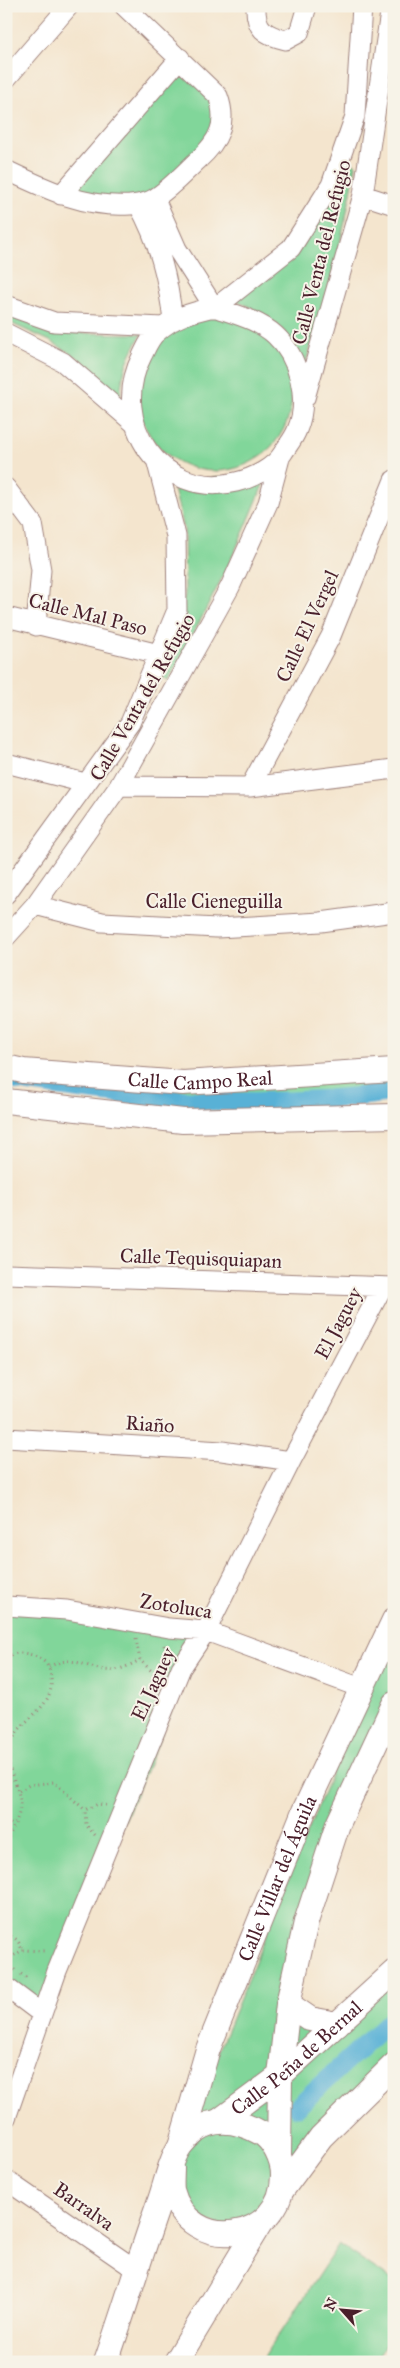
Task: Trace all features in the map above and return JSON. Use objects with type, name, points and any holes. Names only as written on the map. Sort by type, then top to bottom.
[{"type":"street","points":[[6,79],[69,6]]},
{"type":"street","points":[[6,170],[61,195],[90,204],[114,206],[146,201],[210,150],[219,137],[223,122],[222,108],[218,96],[124,6]]},
{"type":"street","points":[[256,6],[255,17],[260,29],[270,36],[286,40],[299,33],[307,6]]},
{"type":"street","name":"Calle Venta del Refugio","points":[[215,307],[290,248],[331,185],[355,116],[362,6]]},
{"type":"street","name":"Calle Venta del Refugio","points":[[299,418],[363,195],[391,6]]},
{"type":"street","points":[[61,195],[180,58]]},
{"type":"street","points":[[363,195],[394,205]]},
{"type":"street","points":[[146,201],[215,307]]},
{"type":"street","points":[[146,201],[148,223],[164,263],[169,284],[168,324]]},
{"type":"street","points":[[6,305],[54,322],[168,324]]},
{"type":"street","points":[[215,307],[247,318],[276,335],[295,363],[303,396],[297,429],[280,458],[252,478],[219,486],[186,481],[157,463],[138,435],[130,402],[136,368],[154,334],[181,315],[215,307]]},
{"type":"street","points":[[6,333],[63,362],[135,424]]},
{"type":"street","name":"Calle Venta del Refugio","points":[[6,937],[35,905],[119,786],[230,587],[268,503],[280,458]]},
{"type":"street","name":"Calle Venta del Refugio","points":[[6,894],[130,723],[177,610],[176,536],[157,463]]},
{"type":"street","name":"Calle El Vergel","points":[[250,787],[331,636],[394,480]]},
{"type":"street","points":[[6,488],[33,524],[41,570],[36,626]]},
{"type":"street","name":"Calle Mal Paso","points":[[6,617],[36,626],[159,654]]},
{"type":"street","points":[[6,764],[85,784]]},
{"type":"street","points":[[119,786],[250,787],[394,769]]},
{"type":"street","name":"Calle Cieneguilla","points":[[35,905],[102,922],[217,928],[320,922],[394,912]]},
{"type":"street","name":"Calle Campo Real","points":[[6,1067],[23,1071],[183,1083],[382,1073],[394,1070]]},
{"type":"street","name":"Calle Campo Real","points":[[6,1101],[183,1121],[394,1116]]},
{"type":"street","name":"Calle Tequisquiapan","points":[[6,1274],[388,1287]]},
{"type":"street","name":"El Jaguey","points":[[6,2118],[62,1958],[181,1668],[206,1631],[291,1461],[388,1287]]},
{"type":"street","name":"Riaño","points":[[6,1438],[222,1451],[291,1461]]},
{"type":"street","name":"Zotoluca","points":[[6,1606],[67,1610],[169,1628],[206,1631],[360,1688]]},
{"type":"street","name":"Calle Villar del Águila","points":[[176,2157],[208,2049],[304,1811],[360,1688],[394,1620]]},
{"type":"street","name":"Calle Villar del Águila","points":[[279,2155],[280,2076],[288,2004],[306,1922],[338,1824],[394,1704]]},
{"type":"street","name":"Calle Peña de Bernal","points":[[219,2121],[280,2076],[394,1972]]},
{"type":"street","points":[[6,1987],[42,2014]]},
{"type":"street","points":[[288,2004],[310,2019],[337,2024]]},
{"type":"street","points":[[176,2362],[259,2225],[274,2210],[282,2190],[321,2137],[394,2065]]},
{"type":"street","points":[[106,2362],[135,2269],[176,2157],[197,2130],[219,2121],[243,2123],[265,2135],[279,2155],[284,2172],[282,2190]]},
{"type":"street","points":[[176,2157],[172,2190],[180,2210],[196,2225],[216,2233],[238,2233],[259,2225]]},
{"type":"street","name":"Barralva","points":[[6,2180],[135,2269]]},
{"type":"path","points":[[136,1636],[140,1660],[158,1678],[175,1684]]},
{"type":"path","points":[[6,1657],[22,1652],[38,1656],[49,1667],[52,1682],[50,1694],[45,1704],[14,1733],[8,1766],[19,1791],[20,1807],[6,1846]]},
{"type":"path","points":[[49,1667],[58,1662],[70,1660],[99,1669],[113,1670],[140,1660]]},
{"type":"path","points":[[19,1791],[29,1785],[54,1782],[85,1810]]},
{"type":"path","points":[[6,1821],[14,1826]]},
{"type":"path","points":[[6,1850],[6,1878]]},
{"type":"path","points":[[6,1935],[13,1936],[20,1942],[22,1950]]},
{"type":"path","points":[[6,1961],[22,1950],[44,1951],[62,1958]]},
{"type":"green space","points":[[180,58],[218,96],[223,122],[155,199],[61,195]]},
{"type":"green space","points":[[351,161],[356,165],[341,240],[305,365],[292,341],[277,324],[234,299],[339,184]]},
{"type":"green space","points":[[6,314],[38,325],[76,333],[142,334],[127,364],[122,379],[120,396],[77,357],[50,341],[6,321]]},
{"type":"green space","points":[[215,317],[245,322],[270,339],[287,364],[292,394],[287,424],[270,449],[245,466],[215,471],[185,466],[160,449],[143,424],[138,394],[143,364],[160,339],[185,322]]},
{"type":"green space","points":[[267,474],[234,553],[168,681],[161,676],[173,649],[185,594],[184,529],[172,481]]},
{"type":"green space","points":[[6,1073],[394,1074],[394,1099],[263,1105],[97,1094],[6,1082]]},
{"type":"green space","points":[[6,1606],[206,1631],[42,2014],[6,1987]]},
{"type":"green space","points":[[394,1620],[394,1704],[338,1824],[288,2004],[337,2024],[394,1972],[394,2065],[238,2233],[181,2210],[180,2146]]},
{"type":"green space","points":[[339,2244],[394,2281],[394,2333],[375,2362],[261,2362]]},
{"type":"waterway","points":[[6,1079],[102,1093],[248,1102],[346,1098],[394,1092]]},
{"type":"waterway","points":[[297,2107],[394,2017]]}]
